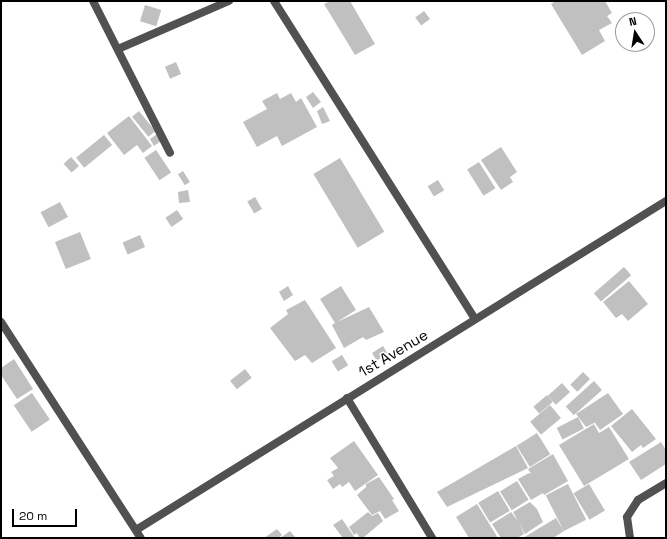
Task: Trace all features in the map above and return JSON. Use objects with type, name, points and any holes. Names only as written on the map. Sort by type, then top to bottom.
[{"type":"street","points":[[92,1],[118,49],[170,153]]},
{"type":"street","points":[[118,49],[229,1]]},
{"type":"street","points":[[274,1],[476,319]]},
{"type":"street","name":"1st Avenue","points":[[136,530],[666,201]]},
{"type":"street","points":[[1,322],[141,538]]},
{"type":"street","points":[[347,398],[432,538]]},
{"type":"street","points":[[630,538],[627,517],[638,500],[666,482]]},
{"type":"building","points":[[330,1],[350,1],[375,44],[355,55],[324,4]]},
{"type":"building","points":[[556,1],[605,1],[612,13],[607,16],[612,23],[599,30],[605,41],[582,55],[551,4]]},
{"type":"building","points":[[145,5],[161,10],[156,26],[140,21]]},
{"type":"building","points":[[424,11],[430,19],[421,26],[415,18]]},
{"type":"building","points":[[176,62],[181,74],[170,79],[165,67]]},
{"type":"building","points":[[313,92],[321,102],[313,108],[306,97]]},
{"type":"building","points":[[277,93],[280,99],[291,93],[296,102],[301,98],[317,127],[282,146],[277,136],[257,147],[243,122],[267,109],[262,101]]},
{"type":"building","points":[[323,107],[330,121],[322,124],[317,111]]},
{"type":"building","points":[[139,111],[155,131],[148,137],[132,117]]},
{"type":"building","points":[[129,116],[152,146],[143,153],[137,145],[124,155],[107,133]]},
{"type":"building","points":[[157,134],[161,141],[154,146],[150,139]]},
{"type":"building","points":[[104,135],[112,145],[84,168],[76,158]]},
{"type":"building","points":[[501,147],[517,172],[510,177],[513,182],[501,190],[481,160]]},
{"type":"building","points":[[156,150],[171,172],[159,180],[144,158]]},
{"type":"building","points":[[71,157],[79,166],[72,173],[64,164]]},
{"type":"building","points":[[340,158],[384,232],[358,248],[313,174]]},
{"type":"building","points":[[479,162],[495,188],[484,196],[467,169]]},
{"type":"building","points":[[183,171],[190,182],[185,185],[178,174]]},
{"type":"building","points":[[438,180],[444,190],[434,196],[428,186]]},
{"type":"building","points":[[188,190],[190,202],[179,203],[178,192]]},
{"type":"building","points":[[255,197],[262,209],[254,214],[247,202]]},
{"type":"building","points":[[60,202],[68,217],[49,227],[41,212]]},
{"type":"building","points":[[177,210],[183,219],[172,227],[165,218]]},
{"type":"building","points":[[80,232],[91,259],[66,269],[55,242]]},
{"type":"building","points":[[140,235],[145,247],[128,254],[123,242]]},
{"type":"building","points":[[624,267],[631,275],[601,302],[594,293]]},
{"type":"building","points":[[629,281],[648,304],[628,321],[622,314],[616,318],[603,302]]},
{"type":"building","points":[[288,286],[293,295],[284,301],[279,292]]},
{"type":"building","points":[[341,286],[356,310],[337,322],[369,307],[384,332],[366,340],[363,337],[344,348],[332,325],[335,323],[320,299]]},
{"type":"building","points":[[305,300],[336,348],[312,363],[305,355],[295,361],[270,328],[288,314],[286,310]]},
{"type":"building","points":[[383,346],[388,354],[377,361],[372,353]]},
{"type":"building","points":[[342,355],[348,365],[338,371],[332,361]]},
{"type":"building","points":[[14,359],[33,389],[17,399],[1,375],[1,368]]},
{"type":"building","points":[[245,369],[252,378],[237,389],[230,381]]},
{"type":"building","points":[[583,372],[590,379],[577,392],[570,385]]},
{"type":"building","points":[[594,381],[602,390],[574,415],[566,406]]},
{"type":"building","points":[[562,383],[570,392],[556,405],[548,396]]},
{"type":"building","points":[[32,393],[50,420],[32,432],[14,405]]},
{"type":"building","points":[[608,393],[623,414],[600,430],[595,423],[596,422],[586,427],[576,414]]},
{"type":"building","points":[[547,395],[553,402],[539,414],[533,407]]},
{"type":"building","points":[[550,405],[561,418],[541,435],[530,422]]},
{"type":"building","points":[[632,409],[656,439],[643,448],[641,445],[632,452],[611,426]]},
{"type":"building","points":[[578,417],[584,429],[563,439],[557,428]]},
{"type":"building","points":[[594,424],[599,433],[609,427],[629,459],[584,486],[559,445]]},
{"type":"building","points":[[537,433],[550,454],[530,467],[517,446]]},
{"type":"building","points":[[354,441],[378,475],[355,491],[349,482],[342,487],[340,484],[333,489],[327,480],[334,476],[331,472],[338,468],[330,458]]},
{"type":"building","points":[[661,442],[666,450],[666,464],[641,480],[629,462]]},
{"type":"building","points":[[516,446],[528,468],[447,507],[437,492]]},
{"type":"building","points":[[553,454],[568,481],[544,495],[543,493],[531,500],[518,479],[529,473],[531,474],[528,469]]},
{"type":"building","points":[[379,477],[394,499],[392,500],[399,511],[385,519],[380,511],[372,515],[357,495],[366,487],[366,484]]},
{"type":"building","points":[[517,481],[529,500],[512,510],[500,492]]},
{"type":"building","points":[[568,484],[586,520],[564,531],[546,495]]},
{"type":"building","points":[[589,484],[605,511],[590,520],[574,493]]},
{"type":"building","points":[[498,491],[510,511],[490,523],[478,503]]},
{"type":"building","points":[[530,502],[537,509],[543,522],[525,534],[519,522],[524,534],[517,538],[501,538],[492,524],[511,512],[518,521],[513,512]]},
{"type":"building","points":[[477,504],[498,538],[469,538],[456,517]]},
{"type":"building","points":[[368,512],[372,516],[378,513],[383,521],[364,537],[359,537],[357,533],[354,535],[349,527]]},
{"type":"building","points":[[556,518],[564,531],[553,538],[523,538]]},
{"type":"building","points":[[342,519],[355,538],[343,538],[333,525]]},
{"type":"building","points":[[277,529],[282,535],[278,538],[264,538]]},
{"type":"building","points":[[290,531],[296,538],[280,538]]}]
